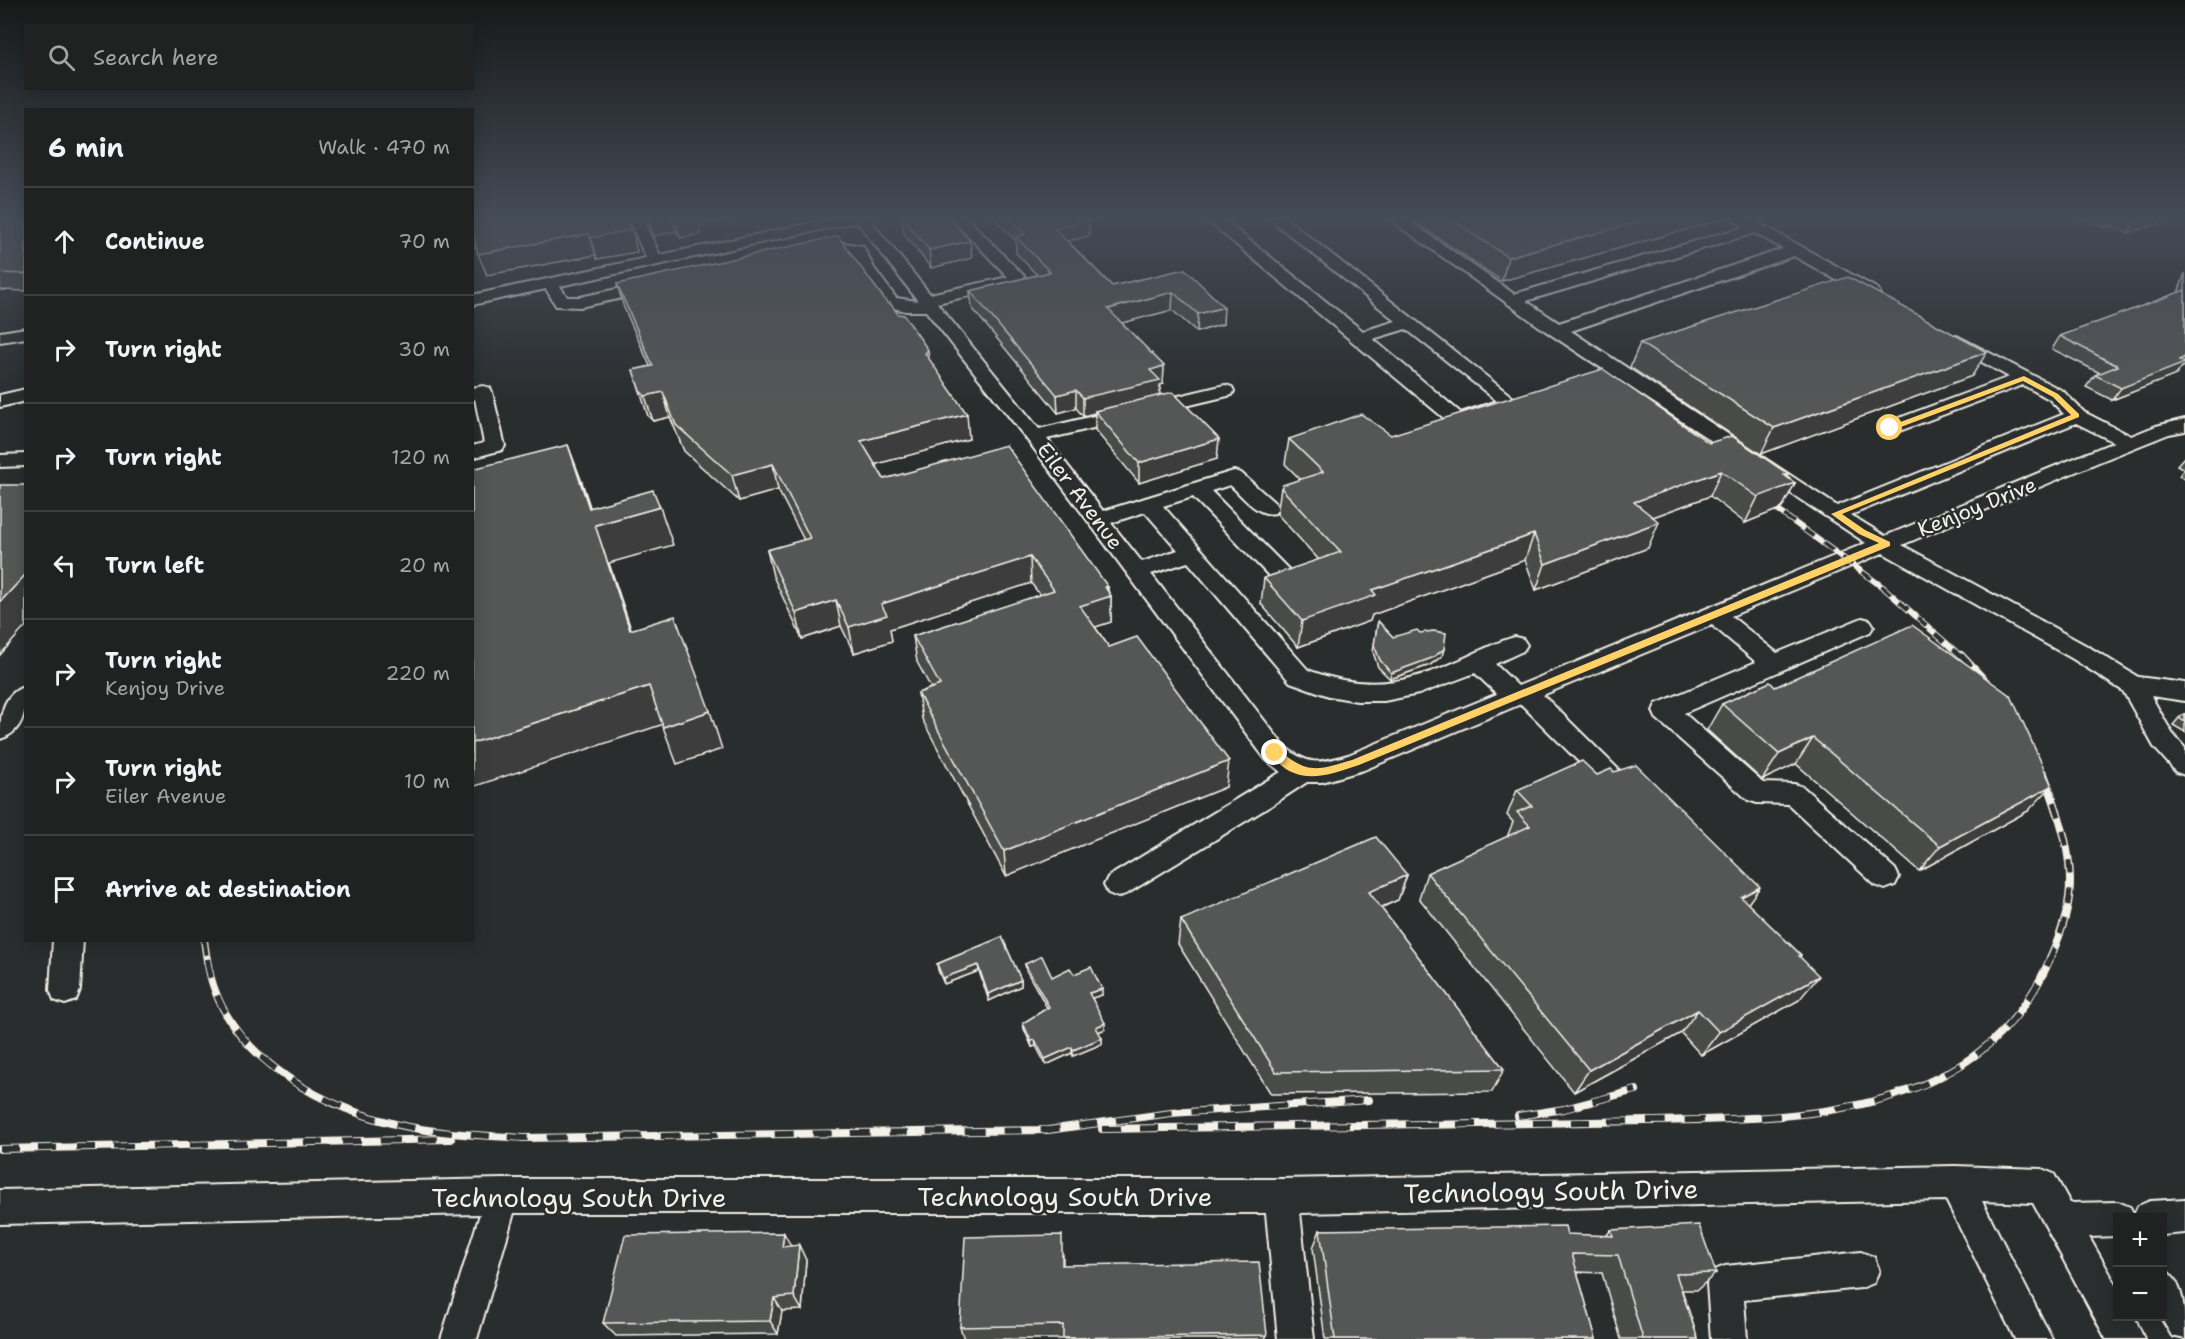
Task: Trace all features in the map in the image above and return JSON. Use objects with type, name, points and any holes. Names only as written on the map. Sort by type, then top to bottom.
[{"type":"street","points":[[474,300],[571,278]]},
{"type":"street","points":[[873,278],[890,302],[914,307],[1014,281],[1016,278]]},
{"type":"street","name":"Eiler Avenue","points":[[909,278],[1034,436],[1275,753],[1301,772]]},
{"type":"street","points":[[1287,278],[1458,420],[1511,403],[1353,278]]},
{"type":"street","points":[[1482,278],[1862,532],[2081,653],[2133,685],[2185,693]]},
{"type":"street","points":[[1512,300],[1585,278]]},
{"type":"street","points":[[1647,278],[1667,291]]},
{"type":"street","points":[[1556,330],[1706,278]]},
{"type":"street","points":[[1845,278],[1888,303]]},
{"type":"street","points":[[550,283],[562,302],[580,302],[669,283]]},
{"type":"street","points":[[1360,337],[1409,323]]},
{"type":"street","points":[[1940,332],[2055,395],[2077,416],[2131,443]]},
{"type":"street","points":[[2,338],[24,333]]},
{"type":"street","points":[[1890,428],[2024,378]]},
{"type":"street","points":[[1034,436],[1225,391]]},
{"type":"street","points":[[474,394],[483,392],[495,446],[474,451]]},
{"type":"street","points":[[0,401],[24,395]]},
{"type":"street","points":[[1835,514],[2077,416]]},
{"type":"street","name":"Kenjoy Drive","points":[[1301,772],[1323,773],[1355,763],[2131,443],[2185,425]]},
{"type":"street","points":[[0,460],[24,460]]},
{"type":"street","points":[[1097,520],[1234,477],[1268,507]]},
{"type":"street","points":[[1197,489],[1280,574]]},
{"type":"street","points":[[1150,504],[1299,676],[1313,683],[1361,694],[1425,686],[1515,645]]},
{"type":"street","points":[[1136,571],[1193,553]]},
{"type":"street","points":[[1715,615],[1774,664]]},
{"type":"street","points":[[1862,626],[1665,711],[1757,793],[1794,794],[1885,877]]},
{"type":"street","points":[[1478,662],[1520,695],[1614,781]]},
{"type":"street","points":[[2133,685],[2163,740],[2185,765]]},
{"type":"street","points":[[0,730],[24,698]]},
{"type":"street","points":[[1118,885],[1263,798],[1301,772]]},
{"type":"street","points":[[65,990],[68,942]]},
{"type":"street","points":[[1955,1183],[2034,1339]]},
{"type":"street","name":"Technology South Drive","points":[[0,1207],[502,1196],[1281,1196],[1955,1183],[2042,1186],[2061,1220]]},
{"type":"street","points":[[459,1339],[502,1196]]},
{"type":"street","points":[[1281,1196],[1296,1339]]},
{"type":"street","points":[[2167,1217],[2185,1216]]},
{"type":"street","points":[[2113,1219],[2061,1220],[2126,1339]]},
{"type":"street","points":[[1729,1339],[1725,1284],[1861,1270]]},
{"type":"street","points":[[2167,1293],[2185,1323]]},
{"type":"building","points":[[642,278],[869,278],[888,304],[890,303],[898,314],[904,315],[928,350],[925,353],[967,414],[861,441],[884,479],[1006,445],[1108,587],[1105,587],[1111,596],[1080,606],[1109,647],[1137,637],[1229,761],[1004,851],[918,693],[940,685],[913,636],[1054,590],[1030,557],[881,604],[887,615],[849,627],[836,600],[796,613],[767,550],[810,538],[773,464],[732,475],[676,425],[663,392],[645,396],[640,391],[633,370],[653,366],[617,284]]},
{"type":"building","points":[[1023,278],[1104,278],[1112,286],[1144,278],[1195,278],[1224,307],[1198,314],[1173,292],[1108,309],[1164,366],[1150,370],[1160,380],[1083,398],[1076,390],[1057,395],[970,291]]},
{"type":"building","points":[[1843,278],[1851,278],[1987,352],[1774,428],[1640,343]]},
{"type":"building","points":[[2185,290],[2185,357],[2179,360],[2185,363],[2121,388],[2095,375],[2118,366],[2060,336]]},
{"type":"building","points":[[1603,369],[1709,443],[1732,436],[1788,474],[1784,475],[1795,483],[1758,497],[1721,471],[1634,502],[1659,522],[1545,564],[1534,534],[1372,590],[1376,595],[1302,621],[1264,578],[1341,552],[1281,488],[1283,485],[1323,472],[1289,439],[1361,414],[1391,435]]},
{"type":"building","points":[[1173,392],[1219,439],[1139,463],[1095,411]]},
{"type":"building","points":[[568,445],[589,508],[653,490],[660,507],[595,525],[630,630],[675,616],[710,711],[663,727],[649,686],[474,742],[474,468]]},
{"type":"building","points":[[0,485],[24,485],[24,576],[0,602]]},
{"type":"building","points":[[1378,621],[1393,637],[1417,630],[1420,633],[1433,631],[1446,633],[1444,649],[1432,658],[1391,673],[1380,660],[1374,645]]},
{"type":"building","points":[[1912,625],[2011,696],[2052,786],[1940,846],[1813,738],[1779,754],[1722,704],[1770,682],[1775,687]]},
{"type":"building","points":[[2185,714],[2185,722],[2179,718]]},
{"type":"building","points":[[1582,761],[1597,775],[1611,769],[1614,772],[1636,765],[1760,887],[1741,897],[1801,955],[1799,956],[1819,976],[1719,1032],[1698,1010],[1589,1070],[1427,873],[1530,826],[1517,812],[1532,806],[1517,790]]},
{"type":"building","points":[[1376,837],[1407,875],[1369,892],[1504,1069],[1276,1072],[1181,920]]},
{"type":"building","points":[[1002,937],[1021,980],[988,994],[978,965],[943,978],[937,964]]},
{"type":"building","points":[[1042,956],[1052,977],[1070,968],[1074,974],[1091,967],[1102,989],[1089,993],[1105,1023],[1096,1027],[1102,1038],[1073,1050],[1072,1047],[1045,1059],[1035,1040],[1031,1041],[1023,1023],[1049,1007],[1025,964]]},
{"type":"building","points":[[1699,1225],[1716,1273],[1676,1274],[1698,1339],[1643,1339],[1618,1255],[1572,1254],[1596,1339],[1335,1339],[1320,1230],[1565,1226],[1567,1234],[1613,1236],[1611,1230]]},
{"type":"building","points":[[784,1233],[782,1247],[799,1245],[794,1296],[774,1298],[770,1321],[603,1323],[625,1235]]},
{"type":"building","points":[[1062,1235],[1062,1265],[1259,1262],[1267,1335],[1063,1338],[1063,1325],[960,1327],[965,1237]]},
{"type":"railway","points":[[1765,501],[1884,588],[1962,657]]},
{"type":"railway","points":[[1961,655],[1991,687]]},
{"type":"railway","points":[[2044,774],[2065,838],[2070,871],[2067,911],[2049,960]]},
{"type":"railway","points":[[204,942],[207,961]]},
{"type":"railway","points":[[207,959],[215,992],[230,1021],[251,1046],[275,1068],[303,1087],[333,1103],[364,1115],[395,1124],[443,1132],[523,1138],[1048,1130],[1171,1113],[1369,1100]]},
{"type":"railway","points":[[1419,1125],[1763,1117],[1822,1111],[1878,1100],[1931,1081],[1978,1053],[2019,1013],[2049,960]]},
{"type":"railway","points":[[1518,1116],[1564,1109],[1636,1090]]},
{"type":"railway","points":[[1102,1129],[1426,1124]]},
{"type":"railway","points":[[0,1149],[451,1139]]},
{"type":"route","points":[[1275,753],[1292,768],[1310,774],[1323,773],[1355,763],[1887,544],[1862,532],[1835,514],[2077,416],[2055,395],[2024,378],[1890,428]]}]
